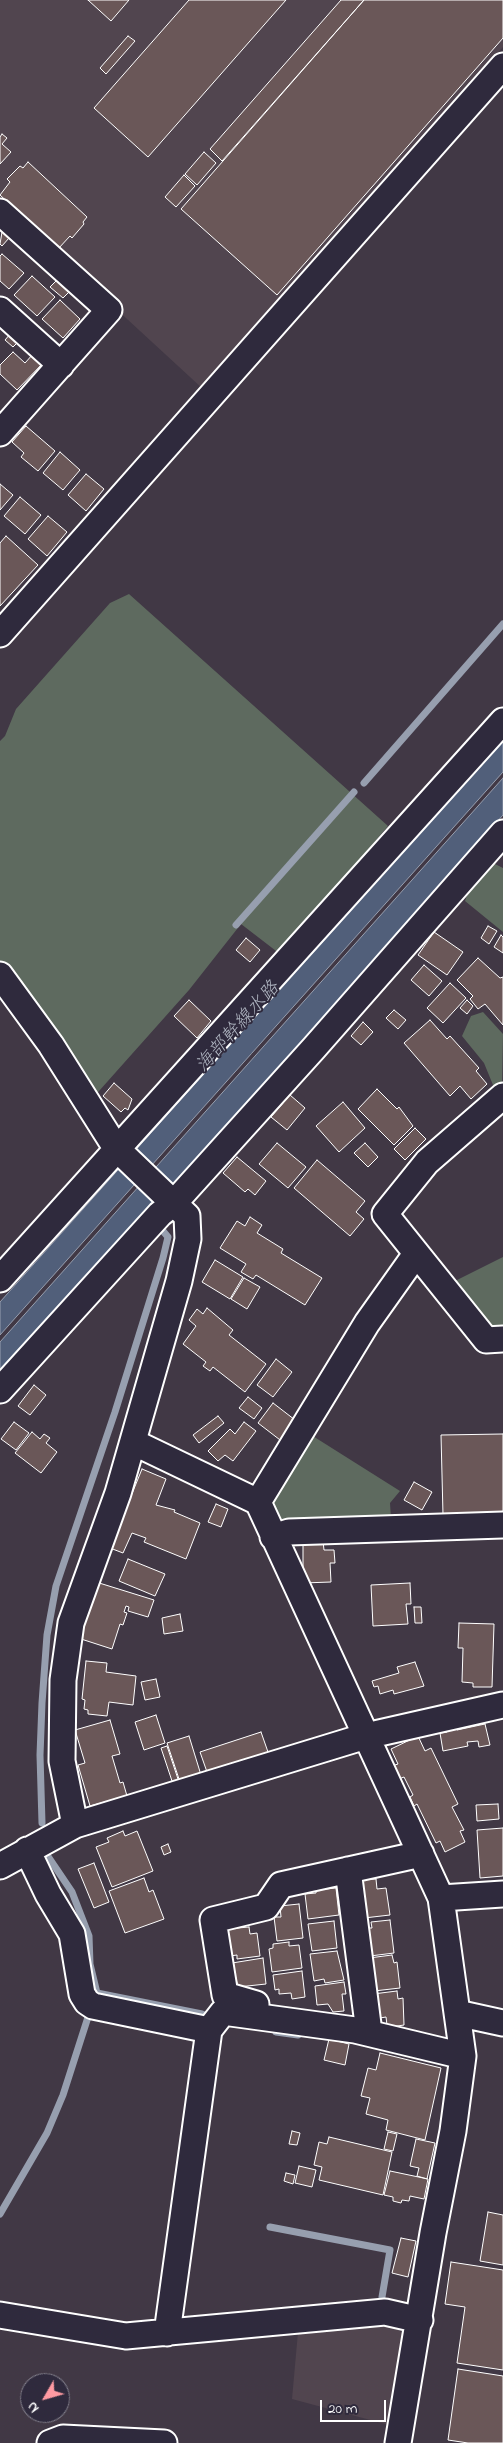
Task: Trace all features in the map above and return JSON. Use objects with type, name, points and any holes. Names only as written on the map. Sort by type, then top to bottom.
[{"type":"street","points":[[0,634],[503,66]]},
{"type":"street","points":[[0,212],[109,310],[0,433]]},
{"type":"street","points":[[0,310],[61,365]]},
{"type":"street","points":[[0,1280],[120,1152],[503,721]]},
{"type":"street","points":[[0,1390],[160,1214],[174,1203],[314,1048],[503,833]]},
{"type":"street","points":[[0,975],[51,1045],[120,1152],[187,1216],[188,1239],[179,1281],[118,1493],[71,1623],[63,1680],[62,1761],[75,1825]]},
{"type":"street","points":[[503,1096],[427,1162],[385,1214],[486,1340],[503,1339]]},
{"type":"street","points":[[258,1502],[366,1323],[416,1254]]},
{"type":"street","points":[[133,1442],[258,1502],[441,1898],[463,2056],[453,2131],[433,2234],[398,2443]]},
{"type":"street","points":[[273,1537],[289,1532],[503,1525]]},
{"type":"street","points":[[0,1866],[75,1825],[366,1736],[503,1705]]},
{"type":"street","points":[[27,1850],[48,1894],[72,1934],[82,1994],[87,2002],[93,2006],[209,2030]]},
{"type":"street","points":[[422,1854],[281,1885],[266,1907],[212,1920],[224,1995],[463,2056]]},
{"type":"street","points":[[348,1870],[362,2031]]},
{"type":"street","points":[[441,1898],[503,1894]]},
{"type":"street","points":[[167,2333],[209,2030],[223,2012],[362,2031]]},
{"type":"street","points":[[457,2013],[503,2023]]},
{"type":"street","points":[[0,2315],[126,2336],[385,2312],[420,2320]]},
{"type":"street","points":[[50,2443],[64,2438],[164,2443]]},
{"type":"shaded area","points":[[0,0],[503,0],[503,47],[203,389],[0,202]]},
{"type":"shaded area","points":[[396,2326],[406,2339],[389,2425],[292,2399],[298,2332]]},
{"type":"green space","points":[[129,594],[388,826],[280,954],[241,924],[189,990],[91,1100],[0,964],[0,741],[5,736],[16,709],[110,603]]},
{"type":"green space","points":[[493,863],[503,868],[503,932],[465,901],[470,886]]},
{"type":"green space","points":[[483,1012],[503,1034],[502,1089],[493,1085],[484,1063],[462,1036],[471,1016]]},
{"type":"green space","points":[[503,1257],[503,1333],[494,1334],[451,1283]]},
{"type":"green space","points":[[308,1433],[400,1491],[390,1503],[391,1519],[283,1524],[271,1517],[265,1500]]},
{"type":"water","points":[[503,739],[503,772],[0,1335],[0,1302]]},
{"type":"water","points":[[503,778],[503,815],[0,1382],[0,1342]]},
{"type":"building","points":[[88,0],[129,0],[111,21]]},
{"type":"building","points":[[189,0],[286,0],[148,157],[94,108]]},
{"type":"building","points":[[341,0],[364,0],[222,161],[210,149]]},
{"type":"building","points":[[364,0],[503,0],[503,38],[277,295],[181,209]]},
{"type":"building","points":[[128,36],[135,41],[106,74],[100,68]]},
{"type":"building","points":[[2,134],[7,138],[2,144],[11,152],[0,164],[0,137]]},
{"type":"building","points":[[204,152],[216,163],[197,185],[185,174]]},
{"type":"building","points":[[28,162],[87,217],[83,222],[84,224],[72,238],[70,236],[58,249],[0,195],[10,182],[7,179],[20,166],[23,168]]},
{"type":"building","points":[[184,175],[195,186],[176,207],[165,197]]},
{"type":"building","points":[[2,232],[9,238],[2,246],[0,244]]},
{"type":"building","points":[[2,254],[24,273],[9,289],[0,281],[0,256]]},
{"type":"building","points":[[32,276],[55,297],[37,316],[14,295]]},
{"type":"building","points":[[57,280],[69,292],[63,298],[50,287]]},
{"type":"building","points":[[60,300],[80,319],[63,338],[42,319]]},
{"type":"building","points":[[11,333],[19,341],[13,347],[5,340]]},
{"type":"building","points":[[13,352],[25,363],[33,354],[43,363],[17,390],[0,374],[0,365]]},
{"type":"building","points":[[26,426],[55,451],[38,471],[21,457],[24,453],[12,442]]},
{"type":"building","points":[[60,452],[80,470],[63,490],[43,473]]},
{"type":"building","points":[[86,474],[104,489],[86,511],[68,495]]},
{"type":"building","points":[[0,484],[13,495],[0,510]]},
{"type":"building","points":[[20,497],[41,515],[25,534],[4,516]]},
{"type":"building","points":[[48,516],[67,532],[47,556],[28,539]]},
{"type":"building","points":[[6,536],[38,565],[0,606],[0,543]]},
{"type":"building","points":[[488,926],[497,931],[489,944],[481,938]]},
{"type":"building","points":[[434,932],[463,952],[447,975],[418,955]]},
{"type":"building","points":[[501,935],[503,937],[503,953],[494,947]]},
{"type":"building","points":[[246,938],[260,950],[250,962],[236,950]]},
{"type":"building","points":[[478,958],[500,978],[503,977],[503,1025],[485,1004],[478,1009],[470,999],[473,996],[457,980]]},
{"type":"building","points":[[424,965],[442,981],[429,996],[411,980]]},
{"type":"building","points":[[450,983],[466,998],[443,1023],[427,1008]]},
{"type":"building","points":[[189,1000],[211,1021],[197,1038],[174,1016]]},
{"type":"building","points":[[467,1000],[473,1006],[467,1014],[460,1008]]},
{"type":"building","points":[[394,1010],[406,1020],[398,1029],[386,1018]]},
{"type":"building","points":[[430,1020],[447,1039],[450,1036],[479,1068],[476,1071],[487,1084],[471,1099],[460,1086],[450,1096],[404,1043]]},
{"type":"building","points":[[363,1022],[373,1032],[361,1045],[351,1036]]},
{"type":"building","points":[[114,1083],[132,1099],[128,1110],[125,1108],[121,1112],[103,1096]]},
{"type":"building","points":[[377,1089],[397,1109],[399,1107],[413,1126],[394,1145],[358,1109]]},
{"type":"building","points":[[290,1095],[305,1108],[287,1130],[271,1117]]},
{"type":"building","points":[[343,1102],[365,1128],[339,1152],[316,1126]]},
{"type":"building","points":[[415,1128],[426,1139],[405,1160],[394,1149]]},
{"type":"building","points":[[277,1143],[306,1167],[288,1188],[259,1164]]},
{"type":"building","points":[[365,1143],[378,1157],[368,1167],[354,1153]]},
{"type":"building","points":[[237,1157],[266,1181],[255,1195],[248,1189],[245,1192],[223,1173]]},
{"type":"building","points":[[317,1160],[365,1201],[356,1212],[364,1219],[350,1236],[294,1188]]},
{"type":"building","points":[[250,1217],[262,1225],[257,1233],[283,1249],[281,1253],[322,1278],[305,1305],[256,1275],[253,1279],[241,1272],[246,1264],[220,1248],[237,1221],[245,1226]]},
{"type":"building","points":[[215,1260],[243,1277],[230,1299],[202,1282]]},
{"type":"building","points":[[244,1278],[260,1287],[247,1309],[231,1299]]},
{"type":"building","points":[[207,1308],[233,1330],[229,1335],[266,1364],[245,1392],[213,1367],[210,1371],[203,1366],[206,1362],[183,1344],[196,1326],[189,1320],[197,1309],[203,1314]]},
{"type":"building","points":[[276,1359],[292,1372],[273,1397],[257,1385]]},
{"type":"building","points":[[34,1385],[46,1395],[30,1415],[18,1406]]},
{"type":"building","points":[[248,1397],[262,1408],[254,1419],[239,1408]]},
{"type":"building","points":[[273,1403],[299,1423],[284,1443],[258,1423]]},
{"type":"building","points":[[218,1416],[224,1423],[199,1443],[193,1435]]},
{"type":"building","points":[[14,1422],[29,1433],[16,1450],[1,1439]]},
{"type":"building","points":[[244,1422],[256,1431],[233,1461],[225,1455],[218,1461],[208,1451],[230,1429],[235,1434]]},
{"type":"building","points":[[32,1432],[40,1439],[44,1434],[50,1438],[46,1443],[57,1452],[41,1473],[15,1453]]},
{"type":"building","points":[[503,1434],[503,1514],[443,1515],[441,1435]]},
{"type":"building","points":[[142,1469],[166,1479],[156,1505],[175,1510],[174,1512],[200,1523],[186,1559],[144,1542],[146,1538],[132,1533],[123,1553],[110,1548]]},
{"type":"building","points":[[414,1482],[432,1492],[422,1510],[404,1500]]},
{"type":"building","points":[[216,1504],[228,1509],[221,1527],[208,1522]]},
{"type":"building","points":[[303,1541],[323,1541],[324,1550],[334,1550],[335,1563],[330,1563],[331,1582],[303,1583]]},
{"type":"building","points":[[128,1559],[165,1574],[155,1596],[119,1581]]},
{"type":"building","points":[[96,1582],[154,1600],[148,1617],[128,1611],[129,1607],[126,1606],[124,1612],[127,1613],[123,1625],[120,1624],[112,1649],[78,1638]]},
{"type":"building","points":[[410,1583],[411,1604],[406,1604],[408,1624],[373,1626],[371,1585]]},
{"type":"building","points":[[414,1607],[421,1607],[422,1623],[415,1623]]},
{"type":"building","points":[[180,1614],[183,1631],[164,1634],[162,1618]]},
{"type":"building","points":[[459,1623],[494,1624],[492,1687],[473,1687],[473,1683],[462,1682],[463,1648],[458,1648]]},
{"type":"building","points":[[86,1661],[107,1663],[106,1672],[136,1676],[133,1705],[109,1702],[107,1716],[88,1714],[88,1710],[84,1709],[85,1700],[82,1699]]},
{"type":"building","points":[[415,1662],[424,1686],[394,1694],[393,1690],[380,1694],[378,1686],[374,1687],[372,1681],[399,1673],[397,1667]]},
{"type":"building","points":[[156,1679],[160,1697],[145,1700],[141,1682]]},
{"type":"building","points":[[156,1715],[165,1743],[144,1750],[135,1722]]},
{"type":"building","points":[[110,1720],[120,1754],[112,1756],[120,1783],[123,1782],[127,1796],[90,1806],[78,1765],[85,1763],[75,1730]]},
{"type":"building","points":[[485,1724],[490,1745],[479,1747],[478,1741],[467,1742],[468,1746],[443,1751],[440,1733],[457,1727],[457,1730]]},
{"type":"building","points":[[261,1732],[268,1752],[207,1772],[200,1752]]},
{"type":"building","points":[[189,1736],[201,1775],[180,1782],[167,1743]]},
{"type":"building","points":[[418,1736],[425,1751],[431,1748],[458,1804],[452,1807],[464,1830],[460,1831],[465,1842],[445,1852],[440,1841],[436,1843],[417,1804],[414,1806],[410,1797],[413,1795],[404,1777],[399,1779],[392,1766],[398,1764],[391,1749]]},
{"type":"building","points":[[167,1746],[179,1782],[173,1784],[161,1748]]},
{"type":"building","points":[[498,1804],[499,1819],[477,1821],[476,1805]]},
{"type":"building","points":[[503,1828],[503,1876],[480,1878],[477,1830]]},
{"type":"building","points":[[123,1831],[125,1836],[137,1831],[153,1871],[112,1887],[96,1847],[109,1842],[107,1838]]},
{"type":"building","points":[[168,1844],[171,1852],[164,1855],[161,1847]]},
{"type":"building","points":[[94,1863],[109,1902],[94,1908],[78,1869]]},
{"type":"building","points":[[144,1878],[149,1892],[153,1890],[164,1919],[125,1933],[109,1891]]},
{"type":"building","points":[[376,1879],[377,1889],[386,1888],[390,1915],[364,1918],[359,1880]]},
{"type":"building","points":[[336,1888],[339,1915],[308,1919],[305,1894],[316,1893],[316,1890]]},
{"type":"building","points":[[299,1904],[303,1938],[277,1941],[274,1917],[281,1917],[280,1906]]},
{"type":"building","points":[[390,1920],[394,1953],[370,1956],[368,1928],[372,1928],[371,1922]]},
{"type":"building","points":[[334,1921],[337,1948],[312,1951],[308,1924]]},
{"type":"building","points":[[249,1927],[250,1934],[257,1933],[260,1956],[237,1959],[237,1955],[230,1956],[227,1929]]},
{"type":"building","points":[[289,1942],[289,1946],[299,1945],[302,1968],[272,1972],[269,1949],[273,1948],[273,1944]]},
{"type":"building","points":[[337,1951],[344,1980],[325,1983],[324,1979],[314,1981],[310,1954]]},
{"type":"building","points":[[392,1955],[394,1963],[397,1962],[400,1988],[374,1991],[369,1958]]},
{"type":"building","points":[[263,1958],[266,1984],[238,1987],[232,1963]]},
{"type":"building","points":[[302,1971],[305,1997],[292,1999],[291,1993],[279,1994],[279,1989],[275,1990],[273,1975]]},
{"type":"building","points":[[344,1982],[346,1994],[342,1994],[344,2011],[333,2012],[328,2004],[317,2005],[315,1986]]},
{"type":"building","points":[[397,1991],[398,1999],[403,1998],[404,2025],[391,2027],[387,2025],[386,2017],[380,2018],[373,1994]]},
{"type":"building","points":[[329,2039],[349,2044],[345,2065],[324,2060]]},
{"type":"building","points":[[380,2053],[441,2068],[425,2140],[386,2130],[388,2120],[366,2114],[370,2098],[361,2096],[368,2068],[376,2070]]},
{"type":"building","points":[[292,2131],[300,2133],[297,2145],[289,2144]]},
{"type":"building","points":[[388,2132],[397,2134],[393,2151],[384,2149]]},
{"type":"building","points":[[329,2137],[392,2152],[383,2195],[319,2180],[322,2167],[314,2165],[319,2142],[327,2144]]},
{"type":"building","points":[[416,2139],[435,2143],[427,2179],[417,2176],[419,2168],[410,2166]]},
{"type":"building","points":[[299,2166],[316,2170],[312,2187],[295,2183]]},
{"type":"building","points":[[390,2171],[428,2179],[424,2199],[410,2196],[409,2201],[402,2200],[401,2203],[393,2201],[393,2197],[384,2195]]},
{"type":"building","points":[[286,2173],[295,2175],[293,2184],[284,2181]]},
{"type":"building","points":[[488,2212],[503,2215],[503,2265],[480,2261]]},
{"type":"building","points":[[401,2238],[416,2241],[408,2277],[392,2273]]},
{"type":"building","points":[[451,2262],[503,2270],[503,2370],[457,2363],[465,2307],[445,2304]]},
{"type":"building","points":[[458,2369],[503,2376],[503,2443],[468,2443],[448,2440]]},
{"type":"waterway","points":[[364,783],[503,624]]},
{"type":"waterway","points":[[236,925],[354,792]]},
{"type":"waterway","points":[[42,1823],[40,1755],[42,1703],[47,1635],[56,1586],[115,1412],[163,1258],[168,1237],[163,1231]]},
{"type":"waterway","points":[[47,1855],[72,1892],[89,1936],[90,1964],[97,1993],[202,2014]]},
{"type":"waterway","points":[[0,2214],[47,2133],[63,2095],[89,2014]]},
{"type":"waterway","points":[[276,2032],[298,2035]]},
{"type":"waterway","points":[[270,2227],[390,2250],[382,2297]]},
{"type":"water label","name":"海部幹線水路","points":[[239,1028]]}]
